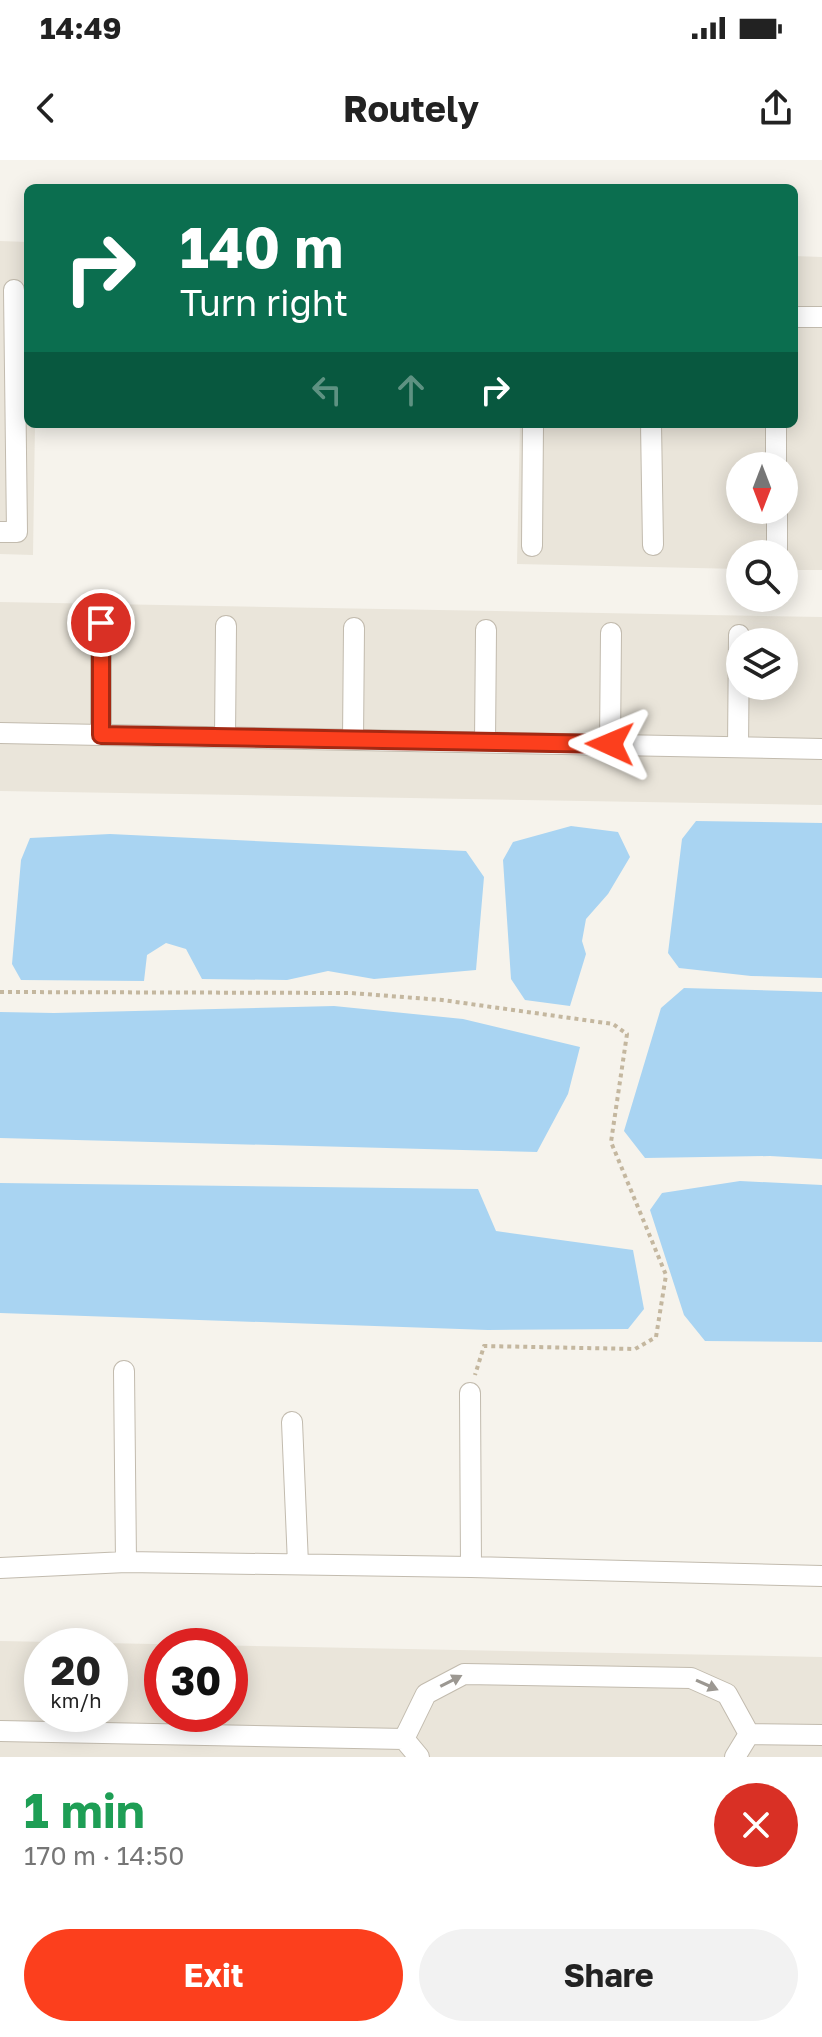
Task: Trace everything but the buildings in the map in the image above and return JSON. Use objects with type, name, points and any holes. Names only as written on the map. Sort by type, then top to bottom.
[{"type":"street","points":[[0,532],[17,532],[8,408],[14,290]]},
{"type":"street","points":[[798,317],[822,317]]},
{"type":"street","points":[[532,546],[533,428]]},
{"type":"street","points":[[651,428],[653,545]]},
{"type":"street","points":[[776,428],[776,452]]},
{"type":"street","points":[[101,623],[101,735]]},
{"type":"street","points":[[225,737],[226,626]]},
{"type":"street","points":[[353,740],[354,628]]},
{"type":"street","points":[[485,742],[486,630]]},
{"type":"street","points":[[610,744],[611,633]]},
{"type":"street","points":[[738,700],[738,747]]},
{"type":"street","points":[[0,733],[822,749]]},
{"type":"street","points":[[124,1371],[126,1562]]},
{"type":"street","points":[[470,1393],[471,1567]]},
{"type":"street","points":[[292,1422],[298,1564]]},
{"type":"street","points":[[0,1568],[126,1562],[822,1576]]},
{"type":"street","points":[[404,1739],[426,1694],[464,1674],[691,1678],[727,1694],[749,1734]]},
{"type":"street","points":[[0,1731],[404,1739],[419,1757]]},
{"type":"street","points":[[749,1734],[822,1735]]},
{"type":"street","points":[[735,1757],[749,1734]]},
{"type":"path","points":[[0,992],[351,993],[442,1000],[613,1024],[627,1034],[611,1142],[666,1275],[656,1337],[635,1349],[484,1346],[470,1393]]},
{"type":"shaded area","points":[[0,241],[24,242],[24,428],[35,428],[33,555],[0,554]]},
{"type":"shaded area","points":[[798,256],[822,257],[822,570],[798,570],[798,540],[726,540],[726,569],[517,564],[520,428],[798,428]]},
{"type":"shaded area","points":[[0,602],[822,617],[822,805],[0,791]]},
{"type":"shaded area","points":[[0,1641],[24,1641],[24,1732],[128,1732],[128,1643],[144,1644],[144,1732],[248,1732],[248,1646],[822,1657],[822,1757],[0,1757]]},
{"type":"water","points":[[696,821],[822,823],[822,978],[751,976],[679,968],[668,953],[682,839]]},
{"type":"water","points":[[571,826],[618,832],[630,857],[608,894],[586,919],[582,941],[586,954],[570,1006],[525,1000],[511,979],[503,860],[513,842]]},
{"type":"water","points":[[110,834],[466,851],[484,877],[476,970],[374,979],[328,971],[287,980],[202,979],[186,949],[166,943],[147,955],[144,981],[21,980],[12,964],[21,860],[30,838]]},
{"type":"water","points":[[684,988],[822,992],[822,1159],[770,1156],[645,1158],[624,1131],[661,1008]]},
{"type":"water","points":[[334,1006],[463,1019],[580,1047],[568,1094],[537,1152],[0,1138],[0,1012]]},
{"type":"water","points":[[740,1181],[822,1185],[822,1342],[705,1341],[684,1315],[650,1210],[662,1193]]},
{"type":"water","points":[[0,1183],[478,1189],[496,1231],[633,1250],[644,1309],[628,1329],[488,1330],[0,1313]]},
{"type":"route","points":[[101,623],[101,735],[610,744]]}]
